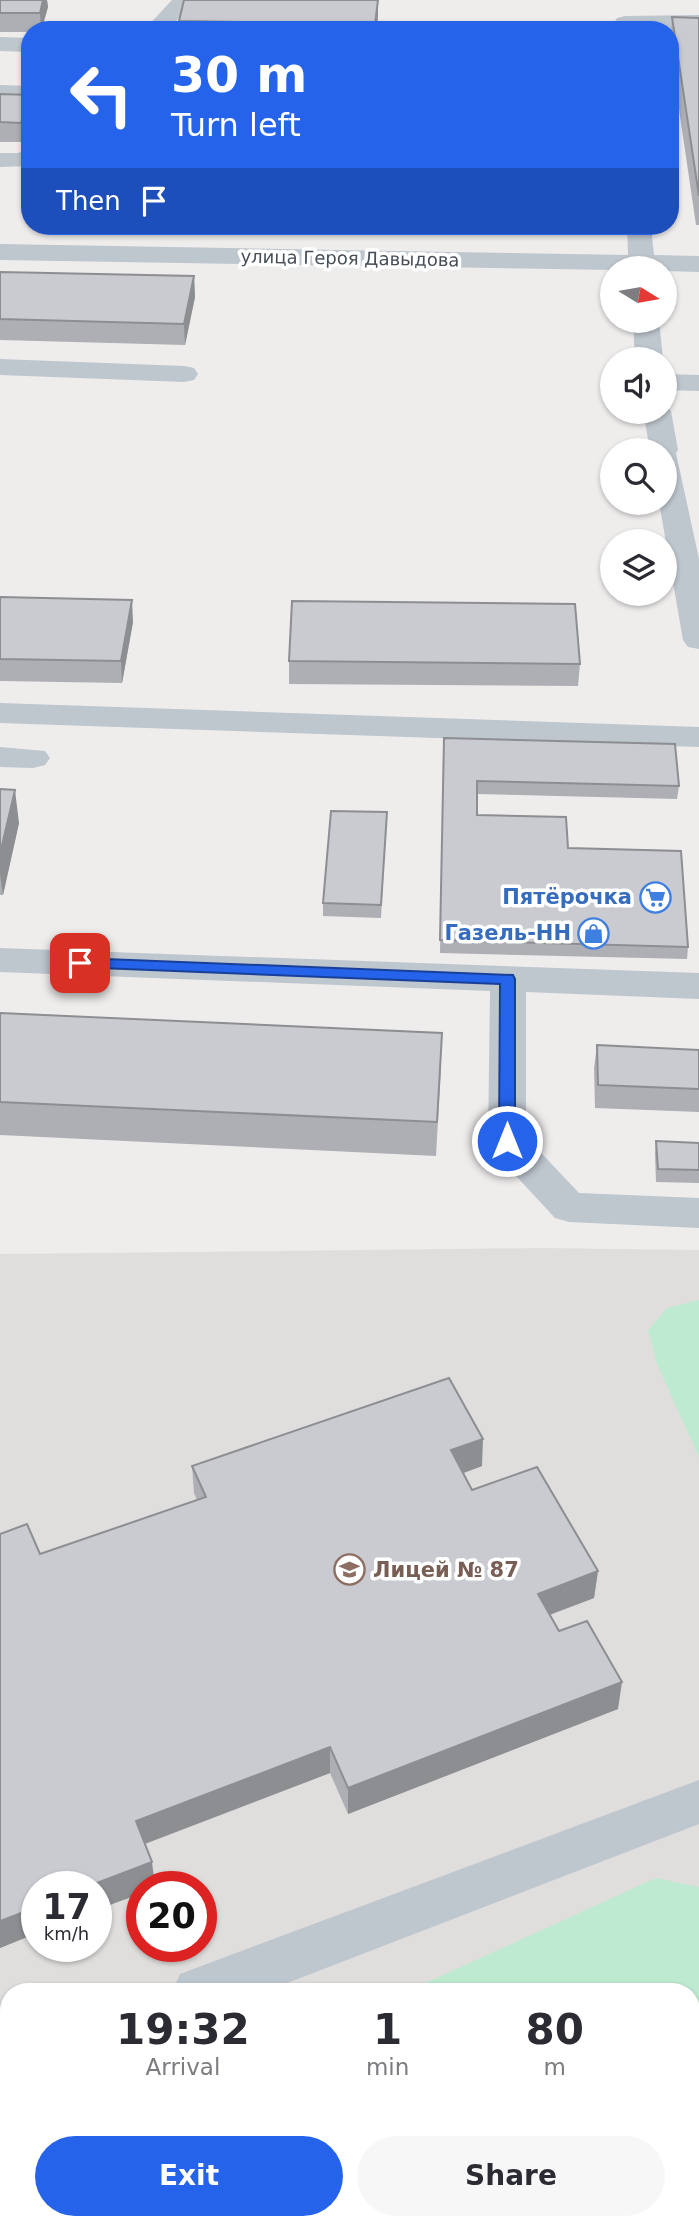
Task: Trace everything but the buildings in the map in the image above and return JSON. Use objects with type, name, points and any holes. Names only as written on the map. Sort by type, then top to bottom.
[{"type":"street","points":[[164,21],[184,0]]},
{"type":"street","points":[[622,0],[624,21]]},
{"type":"street","points":[[679,23],[699,22]]},
{"type":"street","points":[[0,44],[21,45]]},
{"type":"street","points":[[0,92],[21,93]]},
{"type":"street","points":[[0,160],[21,160]]},
{"type":"street","points":[[640,235],[641,256]]},
{"type":"street","name":"улица Героя Давыдова","points":[[0,252],[600,264]]},
{"type":"street","name":"улица Героя Давыдова","points":[[677,264],[699,264]]},
{"type":"street","points":[[0,367],[184,374]]},
{"type":"street","points":[[677,382],[699,383]]},
{"type":"street","points":[[676,515],[699,640]]},
{"type":"street","points":[[0,713],[699,737]]},
{"type":"street","points":[[0,757],[33,758]]},
{"type":"street","points":[[0,960],[699,986]]},
{"type":"street","points":[[508,979],[507,1141],[569,1207],[699,1213]]},
{"type":"street","points":[[222,1983],[699,1802]]},
{"type":"shaded area","name":"Лицей № 87","points":[[542,1248],[699,1250],[699,1983],[0,1983],[0,1254]]},
{"type":"green space","points":[[699,1300],[699,1457],[657,1364],[648,1330],[667,1308]]},
{"type":"green space","points":[[656,1878],[699,1887],[699,1983],[426,1983]]},
{"type":"place","name":"Пятёрочка","points":[[655,897]]},
{"type":"place","name":"Газель-НН","points":[[594,933]]},
{"type":"place","name":"Лицей № 87","points":[[350,1570]]},
{"type":"route","points":[[80,963],[508,979],[507,1141]]}]
